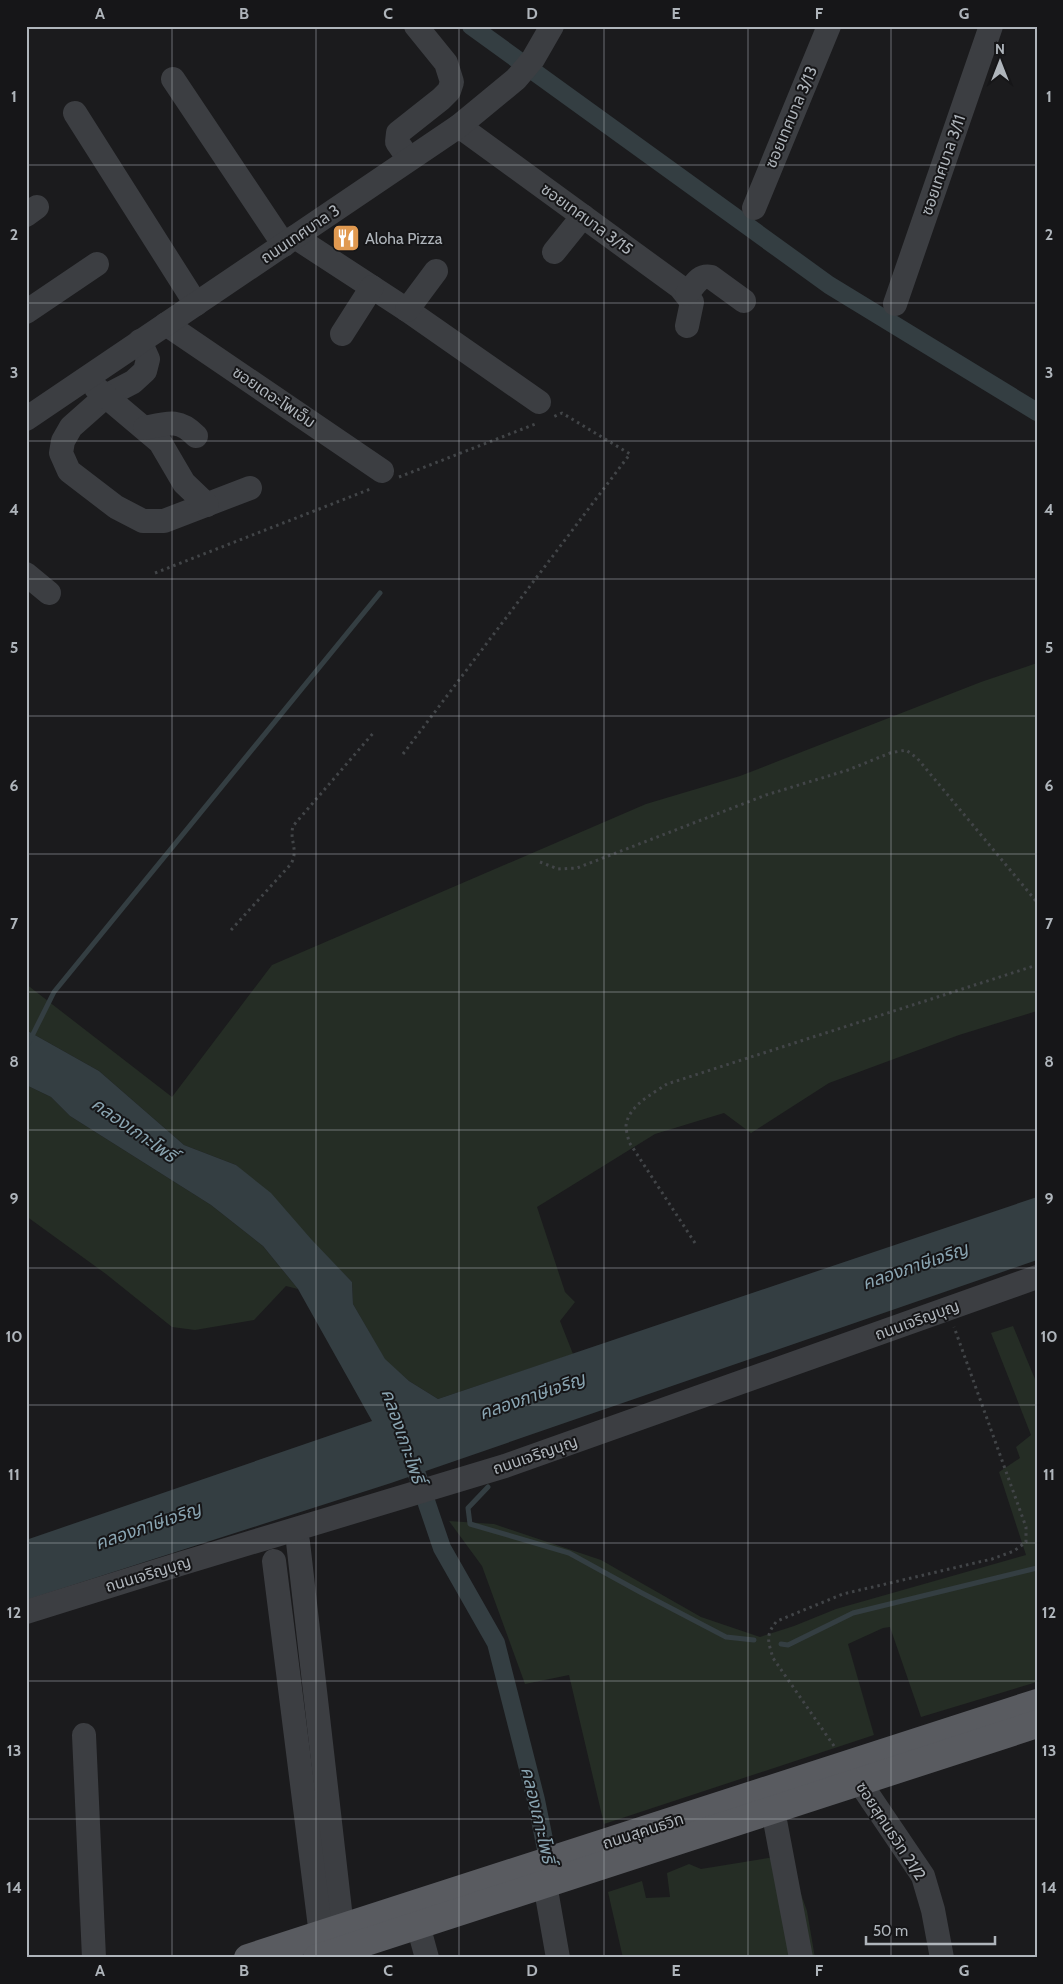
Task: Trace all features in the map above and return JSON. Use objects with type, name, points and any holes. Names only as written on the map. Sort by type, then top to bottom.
[{"type":"main road","name":"ถนนสุคนธวิท","points":[[248,1958],[418,1925],[545,1884],[773,1810],[854,1773],[1037,1703]]},
{"type":"main road","name":"ถนนสุคนธวิท","points":[[331,1942],[854,1773],[1037,1724]]},
{"type":"street","points":[[409,159],[397,142],[398,133],[441,100],[449,91],[452,82],[446,63],[416,26]]},
{"type":"street","name":"ถนนเทศบาล 3","points":[[26,419],[459,126],[516,79],[532,59],[552,26]]},
{"type":"street","name":"ซอยเทศบาล 3/13","points":[[754,208],[829,26]]},
{"type":"street","name":"ซอยเทศบาล 3/11","points":[[895,304],[991,26]]},
{"type":"street","points":[[173,79],[289,241],[372,287],[539,402]]},
{"type":"street","points":[[75,113],[196,304]]},
{"type":"street","name":"ซอยเทศบาล 3/15","points":[[459,126],[674,282],[687,294]]},
{"type":"street","points":[[554,252],[583,216]]},
{"type":"street","points":[[26,312],[97,264]]},
{"type":"street","points":[[407,310],[436,271]]},
{"type":"street","points":[[687,326],[692,306],[691,299],[687,294],[699,278],[707,276],[744,301]]},
{"type":"street","points":[[342,334],[372,287]]},
{"type":"street","name":"ซอยเดอะโพเอ็ม","points":[[166,324],[385,478]]},
{"type":"street","points":[[140,341],[148,359],[145,370],[133,382],[106,396],[71,427],[63,441],[61,453],[69,471],[116,507],[143,521],[164,521],[250,488]]},
{"type":"street","points":[[85,378],[160,442],[184,483],[207,505]]},
{"type":"street","points":[[145,428],[166,423],[178,423],[189,428],[196,436]]},
{"type":"street","points":[[26,574],[49,593]]},
{"type":"street","name":"ถนนเจริญบุญ","points":[[26,1612],[506,1466],[1037,1277]]},
{"type":"street","points":[[298,1542],[331,1942]]},
{"type":"street","points":[[274,1561],[331,1942]]},
{"type":"street","points":[[84,1736],[94,1958]]},
{"type":"street","name":"ซอยสุคนธวิท 21/2","points":[[854,1773],[923,1876],[933,1910],[942,1958]]},
{"type":"street","points":[[773,1810],[801,1958]]},
{"type":"street","points":[[545,1884],[558,1958]]},
{"type":"street","points":[[418,1925],[428,1958]]},
{"type":"path","points":[[155,574],[385,478],[562,413],[630,454],[403,754]]},
{"type":"path","points":[[231,930],[291,864],[295,856],[291,833],[293,826],[375,731]]},
{"type":"path","points":[[540,862],[558,869],[577,868],[766,796],[855,767],[890,753],[906,750],[917,758],[1037,901]]},
{"type":"path","points":[[695,1243],[629,1142],[626,1126],[632,1112],[646,1098],[667,1084],[1037,965]]},
{"type":"path","points":[[854,1773],[773,1658],[768,1642],[769,1630],[777,1621],[843,1594],[992,1559],[1014,1551],[1026,1542],[1026,1527],[952,1323],[942,1311]]},
{"type":"shaded area","points":[[1037,663],[1037,1011],[959,1035],[829,1083],[751,1133],[724,1113],[655,1134],[537,1207],[565,1292],[575,1302],[560,1321],[573,1354],[438,1399],[409,1381],[385,1360],[353,1304],[352,1282],[236,1165],[184,1145],[99,1071],[26,1030],[26,984],[172,1097],[272,965],[646,804],[740,776],[981,682]]},
{"type":"shaded area","points":[[26,1085],[51,1097],[70,1116],[211,1205],[263,1246],[298,1289],[286,1286],[254,1320],[195,1330],[172,1327],[106,1274],[26,1216]]},
{"type":"shaded area","points":[[1013,1326],[1037,1384],[1037,1682],[921,1717],[890,1627],[883,1628],[848,1644],[874,1735],[604,1824],[569,1675],[525,1684],[482,1566],[449,1521],[494,1524],[601,1560],[701,1617],[760,1637],[836,1609],[1026,1555],[999,1472],[1020,1458],[1016,1447],[1031,1435],[991,1333]]},
{"type":"shaded area","points":[[787,1855],[807,1911],[815,1958],[623,1958],[608,1892],[642,1881],[646,1898],[670,1897],[667,1873],[689,1864],[701,1869]]},
{"type":"water","name":"คลองภาษีเจริญ","points":[[26,1030],[99,1071],[184,1145],[236,1165],[271,1193],[352,1282],[353,1304],[385,1359],[409,1381],[438,1399],[1037,1197],[1037,1260],[391,1483],[26,1600],[26,1540],[372,1421],[298,1289],[263,1246],[211,1205],[70,1116],[51,1097],[26,1085]]},
{"type":"waterway","points":[[471,26],[829,285],[1037,412]]},
{"type":"waterway","points":[[26,1048],[54,992],[380,593]]},
{"type":"waterway","name":"คลองเกาะโพธิ์","points":[[409,1451],[442,1548],[496,1643],[536,1800],[550,1869]]},
{"type":"waterway","points":[[488,1487],[468,1508],[470,1524],[569,1553],[726,1637],[754,1640]]},
{"type":"waterway","points":[[781,1644],[788,1645],[853,1613],[1037,1568]]},
{"type":"place","name":"Aloha Pizza","points":[[346,238]]}]
